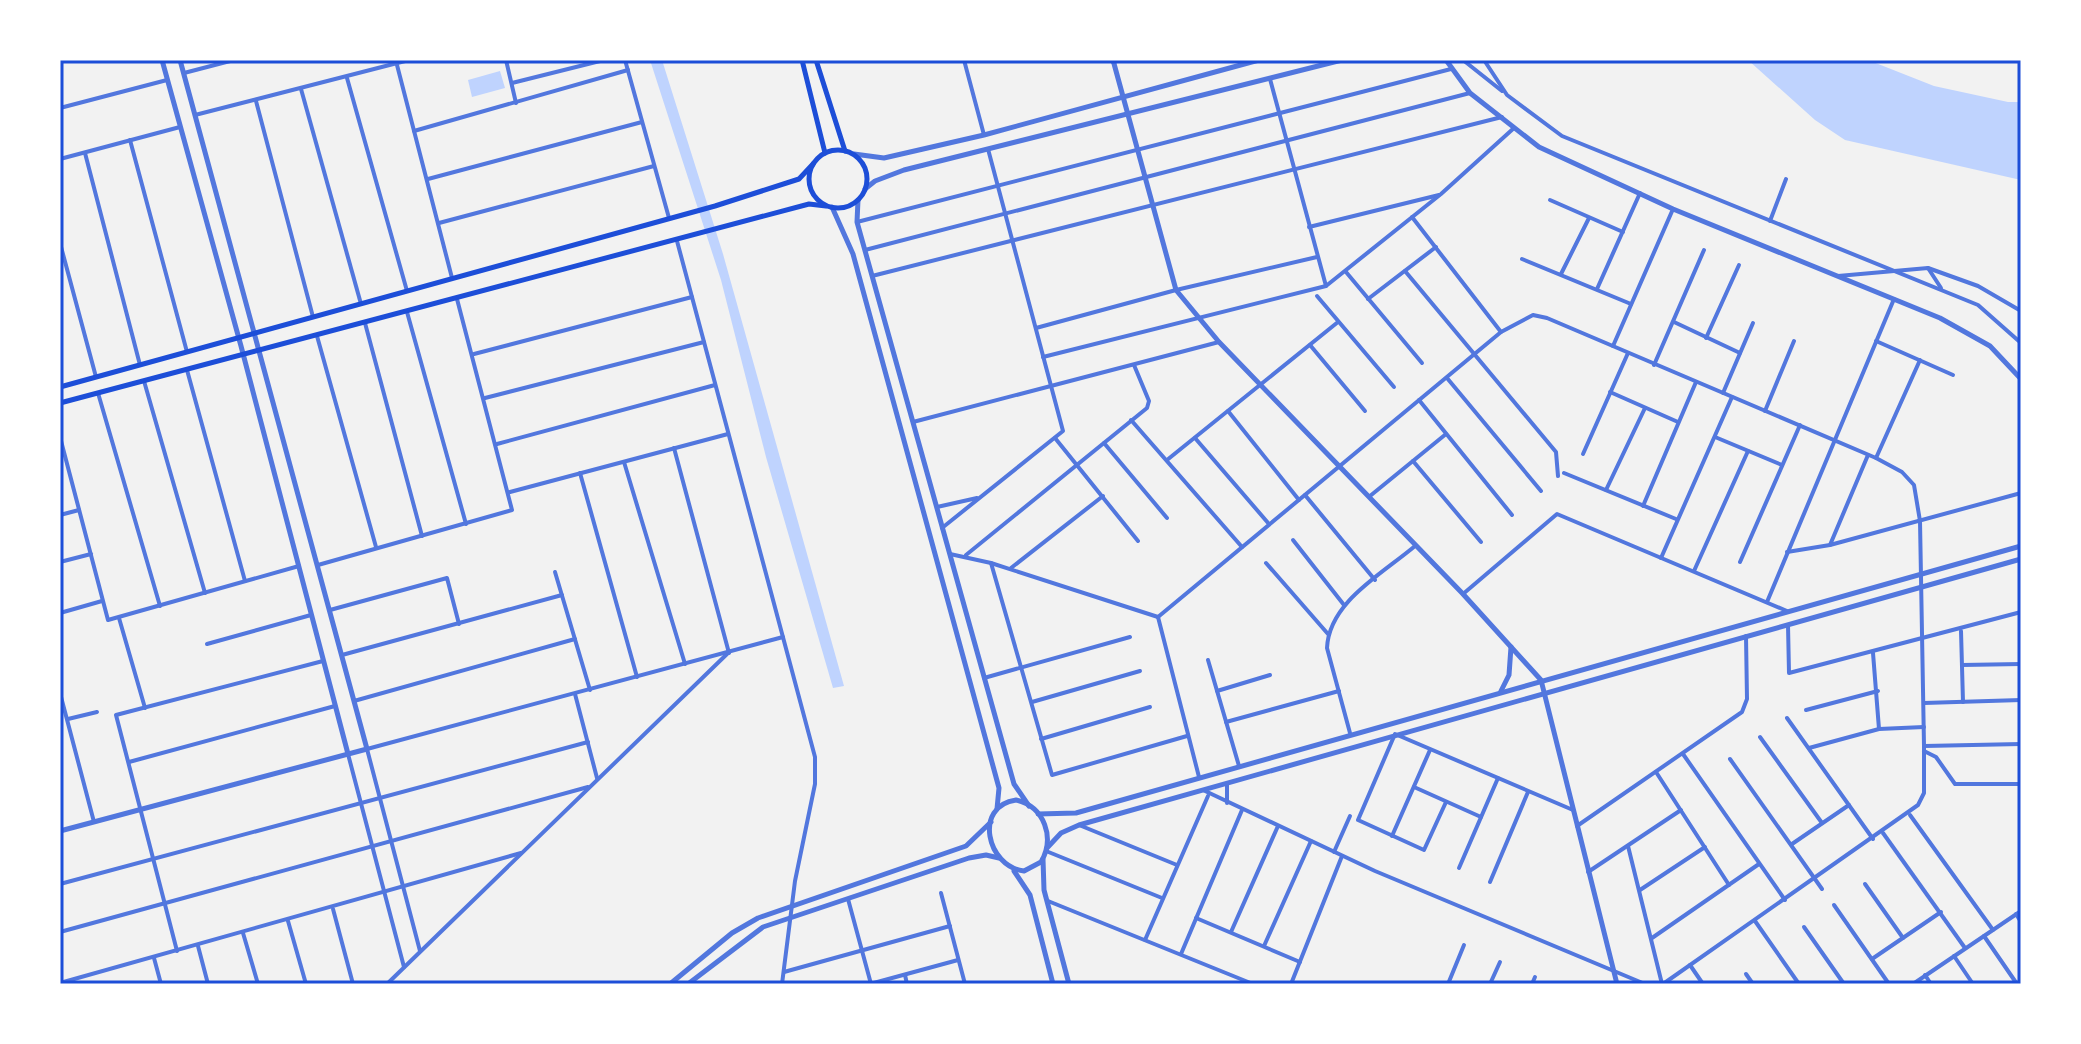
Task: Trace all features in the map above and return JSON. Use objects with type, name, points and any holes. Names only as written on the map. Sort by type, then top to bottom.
[{"type":"main road","points":[[802,60],[825,153]]},
{"type":"main road","points":[[816,60],[845,151]]},
{"type":"main road","points":[[60,387],[715,206],[799,179],[825,153],[845,151],[854,154],[865,167],[865,189],[858,200],[846,207],[809,204],[695,237],[60,403]]},
{"type":"main road","points":[[813,164],[809,186],[814,196],[829,206]]},
{"type":"street","points":[[162,60],[244,355],[404,967]]},
{"type":"street","points":[[180,60],[420,951]]},
{"type":"street","points":[[184,73],[234,60]]},
{"type":"street","points":[[195,115],[409,60]]},
{"type":"street","points":[[506,60],[516,103]]},
{"type":"street","points":[[512,83],[604,60]]},
{"type":"street","points":[[625,60],[669,218]]},
{"type":"street","points":[[964,60],[984,135]]},
{"type":"street","points":[[1121,60],[1113,61],[1176,290],[1196,318],[1263,384],[1541,680],[1617,984]]},
{"type":"street","points":[[854,154],[884,158],[984,135],[1259,60]]},
{"type":"street","points":[[865,189],[893,173],[1342,60]]},
{"type":"street","points":[[1446,60],[1470,93],[1539,147],[1673,209],[1894,299],[1971,334],[1990,346],[2021,379]]},
{"type":"street","points":[[1463,60],[1562,136],[1895,268],[1978,305],[2021,343]]},
{"type":"street","points":[[1484,60],[1507,95]]},
{"type":"street","points":[[397,65],[452,278]]},
{"type":"street","points":[[857,222],[1451,69]]},
{"type":"street","points":[[414,131],[628,70]]},
{"type":"street","points":[[347,78],[407,291]]},
{"type":"street","points":[[1270,79],[1326,286]]},
{"type":"street","points":[[60,108],[167,80]]},
{"type":"street","points":[[301,89],[361,304]]},
{"type":"street","points":[[865,250],[1470,93]]},
{"type":"street","points":[[256,101],[313,317]]},
{"type":"street","points":[[872,276],[1503,116]]},
{"type":"street","points":[[428,179],[642,122]]},
{"type":"street","points":[[1043,357],[1326,286],[1441,194],[1516,126]]},
{"type":"street","points":[[60,159],[180,127]]},
{"type":"street","points":[[130,140],[187,352]]},
{"type":"street","points":[[942,528],[1063,431],[988,149]]},
{"type":"street","points":[[85,153],[140,365]]},
{"type":"street","points":[[439,223],[654,166]]},
{"type":"street","points":[[1770,221],[1786,179]]},
{"type":"street","points":[[1597,289],[1640,193]]},
{"type":"street","points":[[1309,227],[1441,194]]},
{"type":"street","points":[[858,200],[857,222],[1014,784],[1047,830],[1047,850]]},
{"type":"street","points":[[1550,200],[1623,232]]},
{"type":"street","points":[[670,984],[741,927],[792,905],[966,846],[991,822],[997,809],[999,788],[850,244],[829,206]]},
{"type":"street","points":[[1613,346],[1673,209]]},
{"type":"street","points":[[1412,217],[1501,332]]},
{"type":"street","points":[[1561,274],[1589,218]]},
{"type":"street","points":[[677,241],[815,767],[782,984]]},
{"type":"street","points":[[60,243],[96,377]]},
{"type":"street","points":[[1368,299],[1436,247]]},
{"type":"street","points":[[1654,365],[1704,250]]},
{"type":"street","points":[[1036,328],[1176,290],[1317,257]]},
{"type":"street","points":[[1522,259],[1632,304]]},
{"type":"street","points":[[1706,338],[1739,265]]},
{"type":"street","points":[[1838,276],[1895,268],[1928,268],[1978,286],[2021,311]]},
{"type":"street","points":[[1928,268],[1943,290]]},
{"type":"street","points":[[1405,271],[1556,452],[1558,476]]},
{"type":"street","points":[[1346,272],[1422,363]]},
{"type":"street","points":[[1317,296],[1394,387]]},
{"type":"street","points":[[473,354],[692,297]]},
{"type":"street","points":[[318,565],[506,513],[512,507],[457,299]]},
{"type":"street","points":[[1767,602],[1894,299]]},
{"type":"street","points":[[407,312],[466,524]]},
{"type":"street","points":[[1158,617],[1501,332],[1533,315],[1834,439],[1902,472],[1914,485],[1920,521],[1924,793],[1910,814],[1662,984],[1628,846]]},
{"type":"street","points":[[1167,460],[1338,322]]},
{"type":"street","points":[[1674,322],[1740,353]]},
{"type":"street","points":[[365,323],[422,536]]},
{"type":"street","points":[[1723,393],[1753,323]]},
{"type":"street","points":[[317,336],[376,547]]},
{"type":"street","points":[[1765,411],[1794,341]]},
{"type":"street","points":[[1876,341],[1953,375]]},
{"type":"street","points":[[485,398],[704,342]]},
{"type":"street","points":[[913,422],[1219,342]]},
{"type":"street","points":[[1310,345],[1365,411]]},
{"type":"street","points":[[1583,454],[1628,353]]},
{"type":"street","points":[[1876,458],[1920,360]]},
{"type":"street","points":[[966,555],[1147,408],[1149,401],[1134,365]]},
{"type":"street","points":[[187,370],[245,581]]},
{"type":"street","points":[[1447,378],[1541,491]]},
{"type":"street","points":[[144,381],[205,593]]},
{"type":"street","points":[[1643,506],[1696,382]]},
{"type":"street","points":[[497,444],[715,385]]},
{"type":"street","points":[[1610,392],[1679,422]]},
{"type":"street","points":[[98,393],[160,606]]},
{"type":"street","points":[[1661,558],[1732,397]]},
{"type":"street","points":[[1419,400],[1512,515]]},
{"type":"street","points":[[1606,490],[1645,408]]},
{"type":"street","points":[[1228,411],[1299,500]]},
{"type":"street","points":[[1131,420],[1242,547]]},
{"type":"street","points":[[1740,562],[1800,425]]},
{"type":"street","points":[[509,493],[728,434]]},
{"type":"street","points":[[1368,498],[1446,434]]},
{"type":"street","points":[[60,437],[106,618],[160,606],[299,566]]},
{"type":"street","points":[[1715,437],[1782,465]]},
{"type":"street","points":[[1055,438],[1138,541]]},
{"type":"street","points":[[1195,438],[1269,525]]},
{"type":"street","points":[[1104,443],[1167,518]]},
{"type":"street","points":[[674,448],[729,653]]},
{"type":"street","points":[[1694,571],[1748,451]]},
{"type":"street","points":[[1830,545],[1868,454]]},
{"type":"street","points":[[1413,461],[1481,542]]},
{"type":"street","points":[[624,462],[685,664]]},
{"type":"street","points":[[60,467],[67,465]]},
{"type":"street","points":[[580,473],[637,677]]},
{"type":"street","points":[[1564,473],[1677,520]]},
{"type":"street","points":[[1787,552],[1830,545],[2021,493]]},
{"type":"street","points":[[1305,495],[1375,580]]},
{"type":"street","points":[[1010,569],[1103,496]]},
{"type":"street","points":[[937,507],[980,497]]},
{"type":"street","points":[[60,515],[79,510]]},
{"type":"street","points":[[1463,594],[1557,514],[1787,611]]},
{"type":"street","points":[[1293,540],[1344,605]]},
{"type":"street","points":[[1350,733],[1327,648],[1328,634],[1334,618],[1344,605],[1415,546]]},
{"type":"street","points":[[1038,814],[1076,813],[1350,733],[2021,546]]},
{"type":"street","points":[[60,562],[91,554]]},
{"type":"street","points":[[950,554],[966,555],[1158,617]]},
{"type":"street","points":[[1010,867],[1030,870],[1061,833],[1079,825],[2021,559]]},
{"type":"street","points":[[991,563],[1052,775],[1187,736]]},
{"type":"street","points":[[1266,563],[1328,634]]},
{"type":"street","points":[[555,572],[590,690]]},
{"type":"street","points":[[330,610],[447,578],[459,624]]},
{"type":"street","points":[[342,655],[562,595]]},
{"type":"street","points":[[60,613],[102,601]]},
{"type":"street","points":[[1788,625],[1789,673],[1961,631],[2021,612]]},
{"type":"street","points":[[207,644],[311,615]]},
{"type":"street","points":[[119,617],[145,708]]},
{"type":"street","points":[[1158,617],[1199,777]]},
{"type":"street","points":[[1961,631],[1963,702]]},
{"type":"street","points":[[1577,826],[1742,712],[1745,705],[1746,636]]},
{"type":"street","points":[[60,831],[783,637]]},
{"type":"street","points":[[984,678],[1130,637]]},
{"type":"street","points":[[354,701],[575,639]]},
{"type":"street","points":[[1500,692],[1511,666],[1511,646]]},
{"type":"street","points":[[387,984],[729,653]]},
{"type":"street","points":[[1873,653],[1879,729]]},
{"type":"street","points":[[1208,660],[1239,766]]},
{"type":"street","points":[[177,951],[116,715],[323,661]]},
{"type":"street","points":[[1962,665],[2021,664]]},
{"type":"street","points":[[1032,702],[1140,671]]},
{"type":"street","points":[[1217,691],[1270,675]]},
{"type":"street","points":[[1226,722],[1339,691]]},
{"type":"street","points":[[1806,710],[1878,691]]},
{"type":"street","points":[[60,693],[94,822]]},
{"type":"street","points":[[575,694],[597,778]]},
{"type":"street","points":[[1924,703],[2021,700]]},
{"type":"street","points":[[129,762],[335,706]]},
{"type":"street","points":[[1041,739],[1150,707]]},
{"type":"street","points":[[68,719],[97,712]]},
{"type":"street","points":[[1787,718],[1873,839]]},
{"type":"street","points":[[1809,748],[1879,729],[1924,727]]},
{"type":"street","points":[[1395,734],[1573,810]]},
{"type":"street","points":[[1395,734],[1358,820],[1424,850],[1446,802]]},
{"type":"street","points":[[1760,737],[1822,823]]},
{"type":"street","points":[[60,884],[588,742]]},
{"type":"street","points":[[1924,748],[2021,744]]},
{"type":"street","points":[[1924,748],[1936,757],[1955,784],[2021,784]]},
{"type":"street","points":[[1392,836],[1430,749]]},
{"type":"street","points":[[1682,754],[1785,900]]},
{"type":"street","points":[[1730,759],[1822,889]]},
{"type":"street","points":[[1656,772],[1729,885]]},
{"type":"street","points":[[1459,868],[1498,778]]},
{"type":"street","points":[[1227,784],[1227,803]]},
{"type":"street","points":[[60,932],[588,787]]},
{"type":"street","points":[[1414,787],[1481,817]]},
{"type":"street","points":[[1203,790],[1342,856],[1579,959],[1613,969],[1629,980],[1645,984]]},
{"type":"street","points":[[1490,882],[1528,792]]},
{"type":"street","points":[[1145,940],[1208,795]]},
{"type":"street","points":[[997,809],[1016,800],[1029,806]]},
{"type":"street","points":[[1791,845],[1849,805]]},
{"type":"street","points":[[1181,954],[1242,810]]},
{"type":"street","points":[[1588,872],[1681,810]]},
{"type":"street","points":[[1910,814],[1993,930]]},
{"type":"street","points":[[1334,852],[1350,816]]},
{"type":"street","points":[[991,822],[990,839],[999,858],[1010,867],[1030,895],[1053,984]]},
{"type":"street","points":[[1079,825],[1177,865]]},
{"type":"street","points":[[1231,932],[1278,826]]},
{"type":"street","points":[[1883,832],[1965,948]]},
{"type":"street","points":[[1264,946],[1311,841]]},
{"type":"street","points":[[1640,891],[1705,847]]},
{"type":"street","points":[[1047,850],[1162,898]]},
{"type":"street","points":[[60,983],[333,909],[521,853]]},
{"type":"street","points":[[688,984],[747,936],[790,918],[979,855],[999,858]]},
{"type":"street","points":[[1291,984],[1342,856]]},
{"type":"street","points":[[1043,858],[1047,900],[1069,984]]},
{"type":"street","points":[[1652,938],[1759,864]]},
{"type":"street","points":[[1865,884],[1903,938]]},
{"type":"street","points":[[941,893],[965,984]]},
{"type":"street","points":[[848,899],[871,984],[958,960]]},
{"type":"street","points":[[1047,900],[1253,984]]},
{"type":"street","points":[[1834,905],[1889,984]]},
{"type":"street","points":[[333,909],[353,984]]},
{"type":"street","points":[[1872,959],[1941,912]]},
{"type":"street","points":[[1913,984],[2018,912],[2021,922]]},
{"type":"street","points":[[1196,918],[1300,962]]},
{"type":"street","points":[[288,921],[306,984]]},
{"type":"street","points":[[1755,921],[1799,984]]},
{"type":"street","points":[[784,972],[950,926]]},
{"type":"street","points":[[1804,927],[1843,982],[1835,984]]},
{"type":"street","points":[[243,933],[258,984]]},
{"type":"street","points":[[1984,936],[2017,984]]},
{"type":"street","points":[[1448,984],[1464,945]]},
{"type":"street","points":[[198,946],[208,984]]},
{"type":"street","points":[[1954,956],[1973,984]]},
{"type":"street","points":[[154,958],[161,984]]},
{"type":"street","points":[[1490,984],[1500,962]]},
{"type":"street","points":[[1690,965],[1703,984]]},
{"type":"street","points":[[1746,974],[1753,984]]},
{"type":"street","points":[[905,975],[907,984]]},
{"type":"street","points":[[1925,975],[1931,984]]},
{"type":"street","points":[[1233,984],[1237,977]]},
{"type":"street","points":[[1532,984],[1535,977]]},
{"type":"water","points":[[650,60],[662,60],[723,254],[844,686],[833,688],[766,457],[721,280]]},
{"type":"water","points":[[1748,60],[1868,60],[1934,86],[2021,102],[2021,180],[1845,140],[1815,120]]},
{"type":"water","points":[[500,71],[505,88],[472,97],[468,80]]}]
